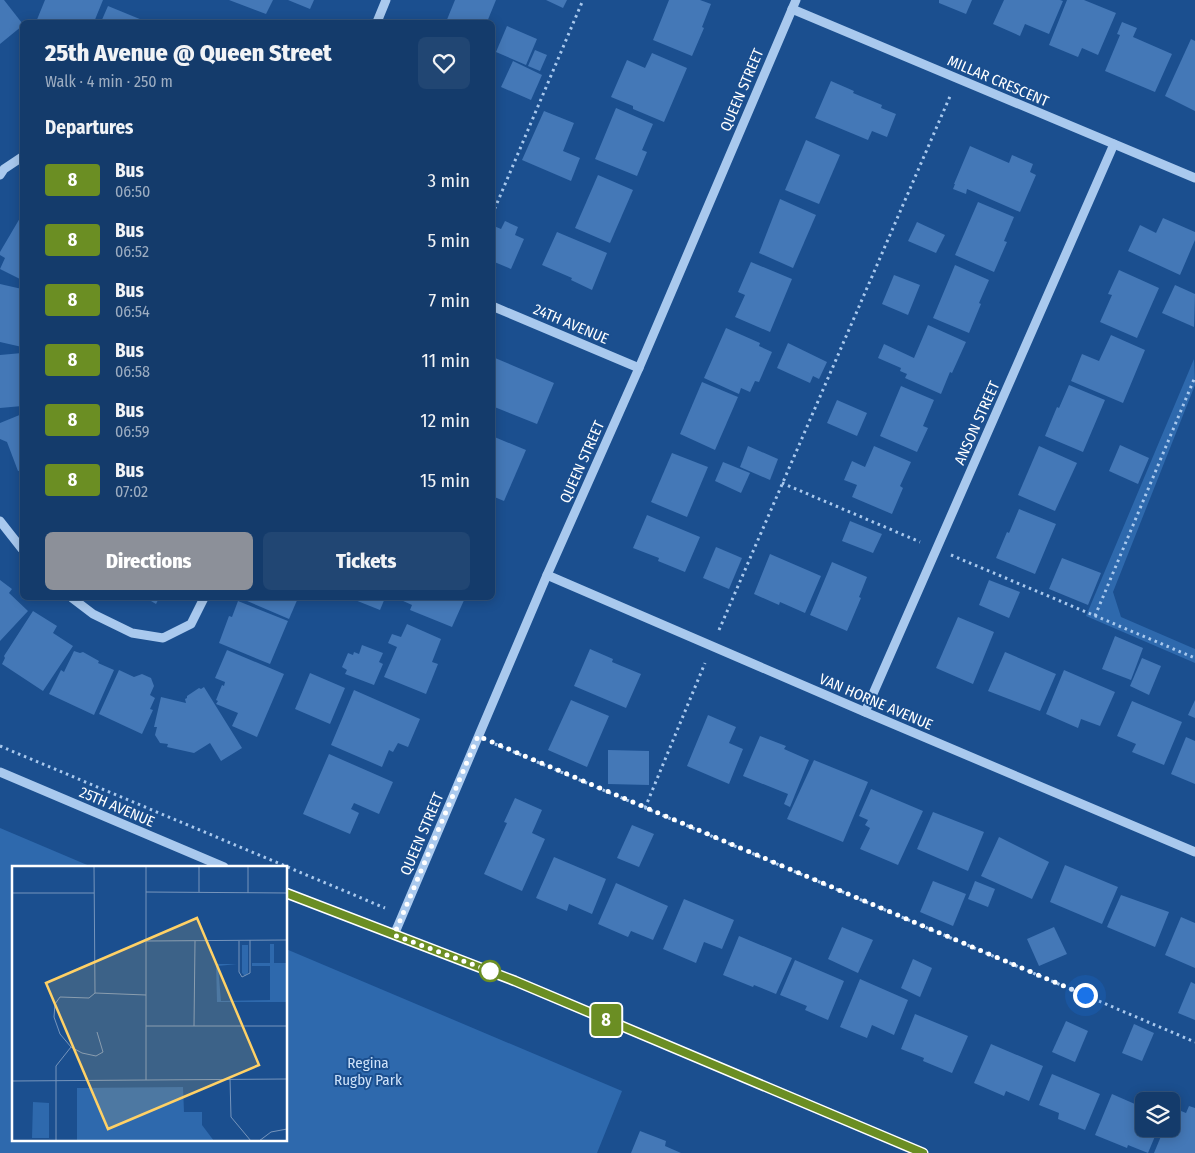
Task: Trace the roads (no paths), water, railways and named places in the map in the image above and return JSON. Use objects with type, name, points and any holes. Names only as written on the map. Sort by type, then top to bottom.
[{"type":"street","points":[[378,20],[386,0]]},
{"type":"street","name":"QUEEN STREET","points":[[394,935],[547,575],[796,0]]},
{"type":"street","name":"MILLAR CRESCENT","points":[[792,9],[1195,178]]},
{"type":"street","name":"ANSON STREET","points":[[865,712],[1114,144]]},
{"type":"street","points":[[0,175],[4,169],[20,159]]},
{"type":"street","name":"24TH AVENUE","points":[[495,307],[638,368]]},
{"type":"street","points":[[0,522],[20,547]]},
{"type":"street","name":"VAN HORNE AVENUE","points":[[547,575],[1195,852]]},
{"type":"street","points":[[75,600],[93,614],[132,633],[162,638],[191,624],[203,600]]},
{"type":"street","name":"25TH AVENUE","points":[[0,772],[222,866]]},
{"type":"street","points":[[288,894],[515,981],[923,1153]]},
{"type":"park label","name":"Regina Rugby Park","points":[[368,1072]]}]
